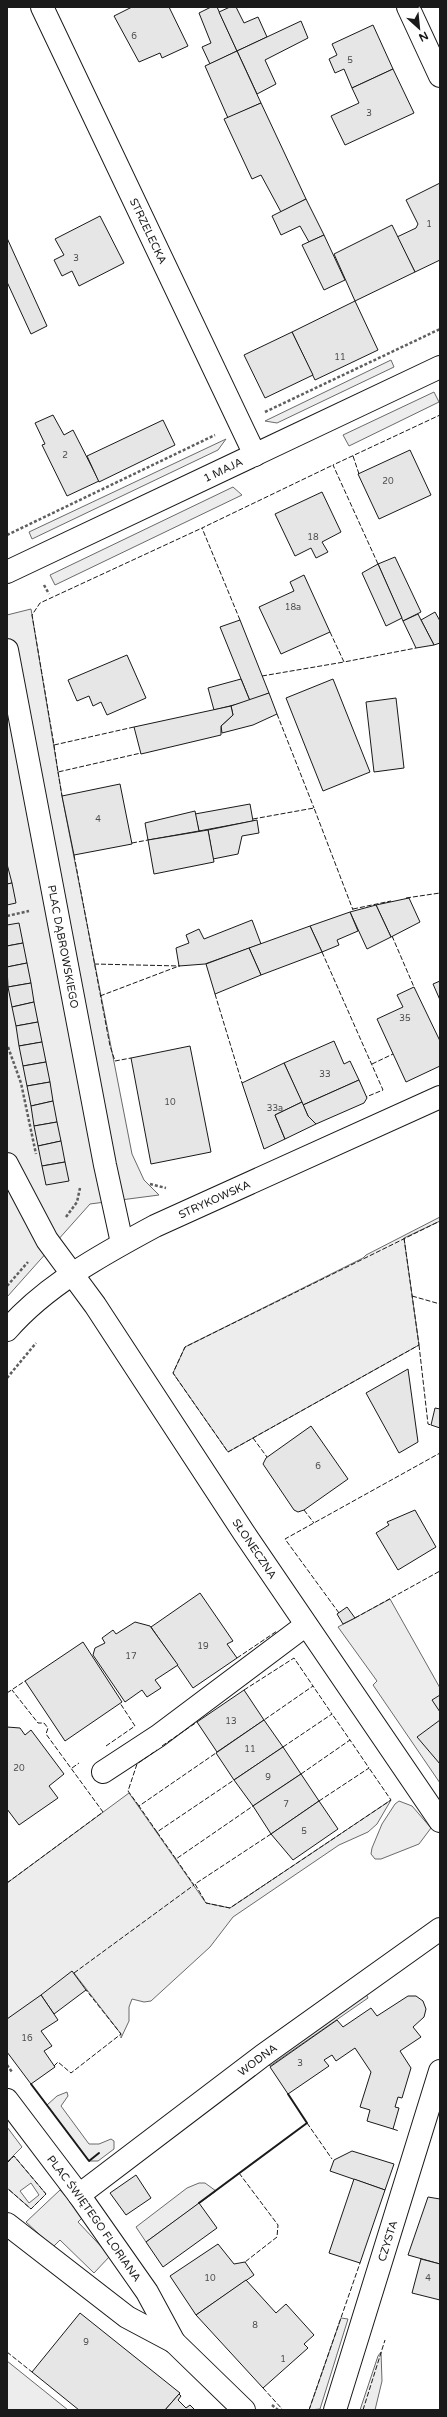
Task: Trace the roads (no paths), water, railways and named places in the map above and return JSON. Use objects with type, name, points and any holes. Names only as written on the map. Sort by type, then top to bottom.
[{"type":"street","name":"STRZELECKA","points":[[42,7],[255,455]]},
{"type":"street","points":[[408,7],[440,76]]},
{"type":"street","name":"1 MAJA","points":[[7,572],[440,367]]},
{"type":"street","name":"PLAC DĄBROWSKIEGO","points":[[7,650],[102,1150],[122,1243]]},
{"type":"street","name":"STRYKOWSKA","points":[[7,1330],[42,1298],[72,1275],[122,1243],[440,1096]]},
{"type":"street","name":"SŁONECZNA","points":[[7,1164],[47,1240],[95,1305],[306,1625],[440,1821]]},
{"type":"street","points":[[103,1772],[158,1736],[306,1625]]},
{"type":"street","name":"WODNA","points":[[79,2195],[262,2056],[440,1929]]},
{"type":"street","name":"CZYSTA","points":[[335,2410],[440,2072]]},
{"type":"street","name":"PLAC ŚWIĘTEGO FLORIANA","points":[[7,2100],[79,2195],[147,2292],[174,2342]]},
{"type":"street","name":"PLAC ŚWIĘTEGO FLORIANA","points":[[7,2224],[127,2318],[174,2342],[244,2410]]}]
